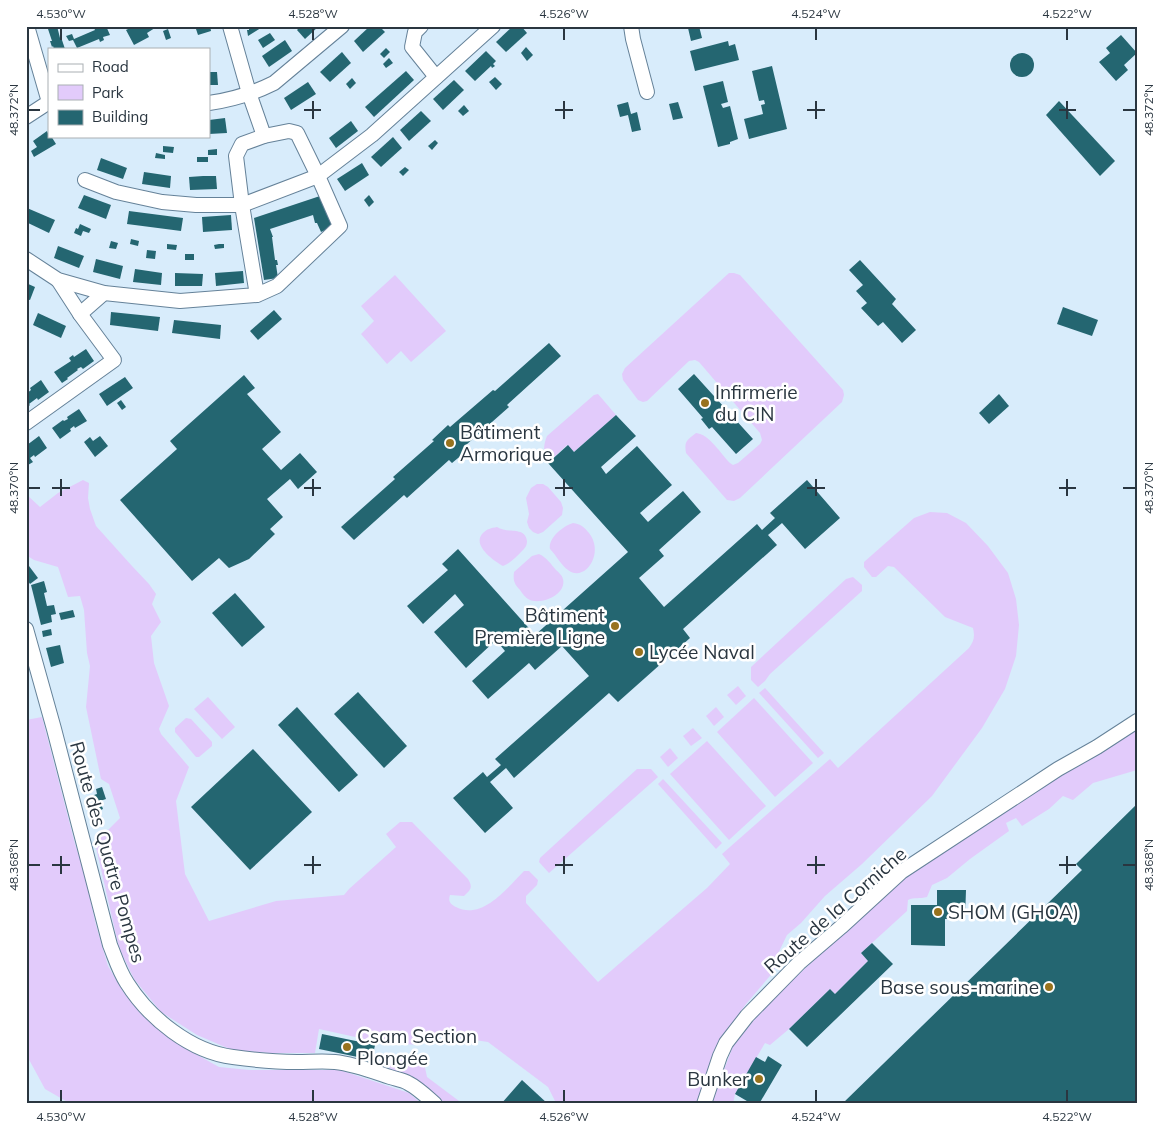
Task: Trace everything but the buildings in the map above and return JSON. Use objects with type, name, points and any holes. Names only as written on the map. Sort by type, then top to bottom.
[{"type":"street","points":[[26,26],[48,99]]},
{"type":"street","points":[[230,26],[249,93],[264,136]]},
{"type":"street","points":[[210,103],[249,93],[274,83],[342,26]]},
{"type":"street","points":[[421,26],[415,32],[412,47],[436,77]]},
{"type":"street","points":[[631,26],[648,92]]},
{"type":"street","points":[[85,180],[116,192],[162,202],[242,204],[318,176],[372,134],[487,28]]},
{"type":"street","points":[[26,117],[48,103]]},
{"type":"street","points":[[26,259],[58,280],[104,293],[180,301],[257,295],[277,286],[340,226],[297,133],[289,131],[264,136],[242,144],[236,156],[257,295]]},
{"type":"street","points":[[26,423],[114,360],[58,280]]},
{"type":"street","points":[[80,314],[104,293]]},
{"type":"street","name":"Route des Quatre Pompes","points":[[26,629],[57,738],[110,944],[122,975],[147,1009],[164,1024],[192,1043],[216,1054],[296,1062],[336,1062],[356,1066],[408,1083],[435,1104]]},
{"type":"street","name":"Route de la Corniche","points":[[704,1104],[726,1043],[747,1016],[799,963],[901,872],[1058,769],[1098,747],[1137,721]]},
{"type":"green space","points":[[729,273],[740,275],[843,390],[844,395],[842,402],[740,498],[734,501],[727,500],[686,453],[685,446],[687,441],[696,433],[701,434],[733,465],[738,463],[760,444],[762,440],[760,433],[699,362],[695,360],[689,361],[647,401],[643,402],[638,400],[623,380],[622,374],[625,368]]},
{"type":"green space","points":[[395,275],[446,331],[411,362],[401,351],[387,364],[361,334],[374,321],[361,306]]},
{"type":"green space","points":[[598,394],[616,415],[574,452],[567,445],[548,463],[544,450],[547,436],[594,395]]},
{"type":"green space","points":[[83,480],[89,483],[88,498],[96,526],[156,594],[152,604],[161,622],[151,636],[154,663],[169,706],[159,729],[161,734],[189,767],[176,801],[185,874],[209,921],[276,901],[344,895],[396,847],[386,834],[400,822],[412,822],[470,882],[470,888],[464,896],[450,895],[450,902],[456,907],[475,910],[485,906],[502,893],[524,871],[529,871],[538,880],[537,885],[526,896],[526,903],[598,982],[707,888],[730,864],[722,854],[830,759],[838,768],[969,648],[974,639],[973,628],[945,617],[894,567],[888,566],[876,577],[872,577],[864,567],[864,562],[914,518],[930,512],[947,513],[966,523],[988,546],[1008,573],[1016,599],[1019,625],[1016,656],[1005,689],[982,728],[932,796],[862,864],[825,896],[801,923],[787,935],[774,962],[775,970],[746,1004],[719,1042],[698,1104],[555,1104],[548,1087],[488,1042],[435,1034],[419,1045],[378,1042],[319,1029],[315,1053],[270,1053],[232,1050],[197,1035],[161,1012],[134,979],[119,948],[95,843],[120,818],[109,784],[101,779],[86,707],[90,666],[87,653],[84,610],[80,596],[68,597],[58,567],[34,560],[26,555],[26,494],[40,507],[58,493]]},
{"type":"green space","points":[[537,484],[543,484],[548,487],[561,502],[563,508],[562,515],[543,532],[538,534],[529,528],[527,522],[529,514],[526,498],[531,488]]},
{"type":"green space","points":[[573,523],[582,526],[589,533],[595,549],[591,564],[581,573],[574,573],[568,570],[550,549],[551,541],[557,533]]},
{"type":"green space","points":[[497,527],[523,533],[527,541],[523,550],[511,562],[503,566],[485,552],[480,543],[483,533]]},
{"type":"green space","points":[[539,554],[561,575],[563,585],[561,590],[552,598],[533,601],[528,599],[516,586],[514,572],[532,556]]},
{"type":"green space","points":[[853,577],[862,585],[862,591],[758,687],[751,680],[751,667],[846,579]]},
{"type":"green space","points":[[738,686],[746,696],[736,705],[727,695]]},
{"type":"green space","points":[[765,688],[824,753],[818,758],[759,693]]},
{"type":"green space","points":[[208,697],[235,727],[222,739],[194,709]]},
{"type":"green space","points":[[754,698],[813,763],[775,797],[717,732]]},
{"type":"green space","points":[[716,707],[724,717],[714,726],[706,716]]},
{"type":"green space","points":[[42,717],[108,966],[124,993],[140,1013],[183,1047],[219,1067],[249,1070],[340,1070],[409,1093],[422,1104],[71,1104],[45,1089],[26,1054],[26,720]]},
{"type":"green space","points":[[186,718],[191,719],[212,742],[212,746],[199,757],[196,757],[175,732],[175,728]]},
{"type":"green space","points":[[1137,725],[1137,770],[1093,783],[1073,800],[1063,796],[1049,809],[1022,826],[1016,818],[1006,823],[1009,831],[947,878],[932,885],[927,897],[908,900],[907,911],[861,953],[868,961],[835,994],[830,989],[770,1045],[765,1043],[735,1094],[733,1104],[711,1104],[733,1046],[765,1006],[910,870]]},
{"type":"green space","points":[[693,728],[702,738],[691,746],[683,736]]},
{"type":"green space","points":[[707,741],[766,806],[729,840],[670,774]]},
{"type":"green space","points":[[670,748],[678,758],[668,767],[660,757]]},
{"type":"green space","points":[[637,769],[651,769],[658,777],[549,873],[539,862],[540,858]]},
{"type":"green space","points":[[663,779],[722,843],[716,849],[658,784]]},
{"type":"green space","points":[[398,1055],[404,1056],[407,1061],[413,1061],[417,1055],[423,1058],[427,1077],[463,1104],[445,1104],[410,1078],[389,1068],[392,1059]]},
{"type":"place","name":"Infirmerie du CIN","points":[[705,403]]},
{"type":"place","name":"Bâtiment Armorique","points":[[450,443]]},
{"type":"place","name":"Bâtiment Première Ligne","points":[[615,626]]},
{"type":"place","name":"Lycée Naval","points":[[639,652]]},
{"type":"place","name":"SHOM (GHOA)","points":[[938,912]]},
{"type":"place","name":"Base sous-marine","points":[[1049,987]]},
{"type":"place","name":"Csam Section Plongée","points":[[347,1047]]},
{"type":"place","name":"Bunker","points":[[759,1079]]}]
